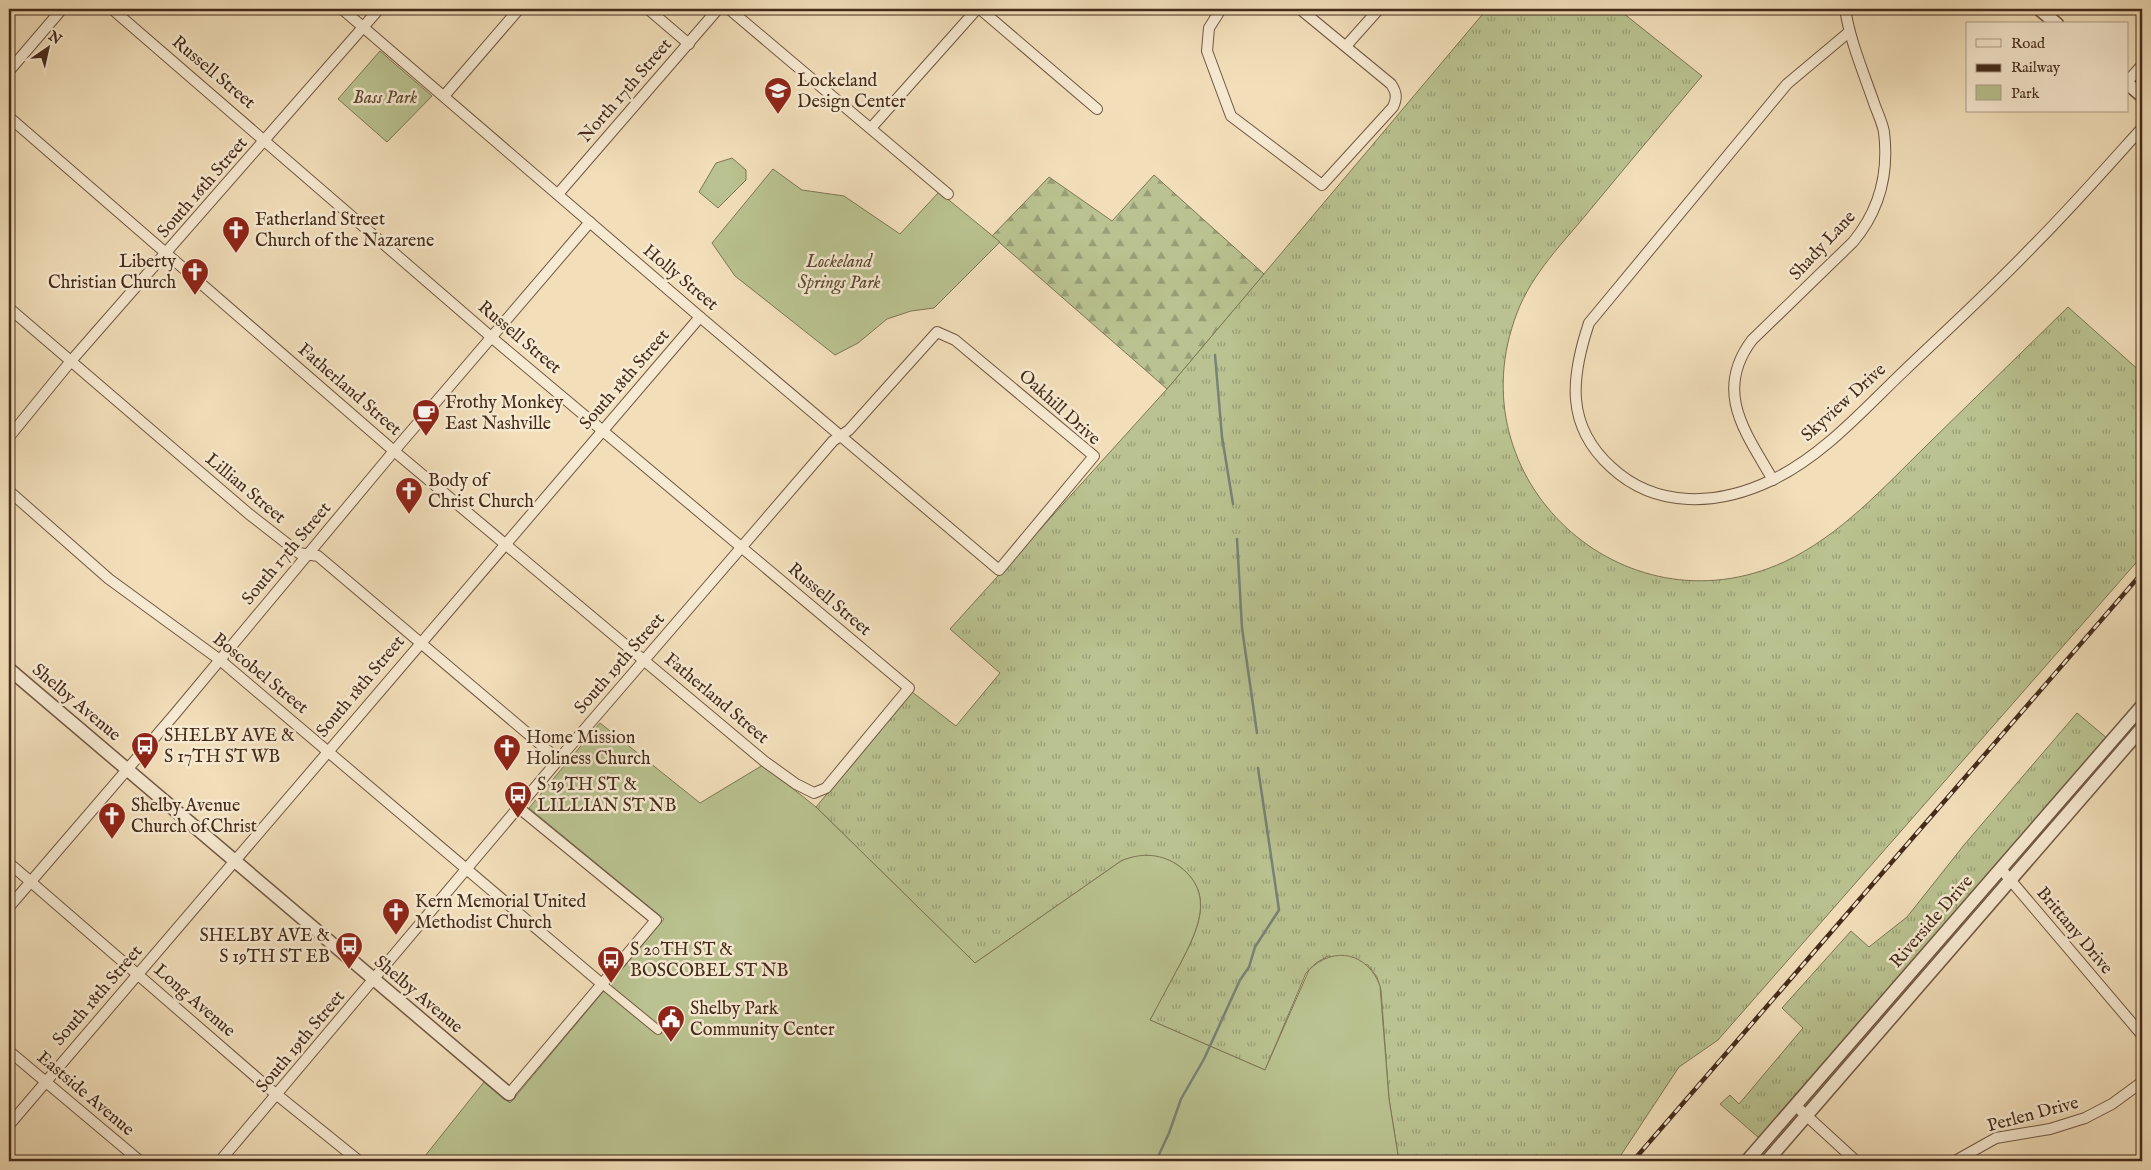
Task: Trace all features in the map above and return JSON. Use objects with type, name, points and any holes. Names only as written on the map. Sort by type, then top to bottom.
[{"type":"street","points":[[9,71],[62,9]]},
{"type":"street","name":"Russell Street","points":[[112,9],[602,431],[909,688],[828,786],[814,793]]},
{"type":"street","name":"Holly Street","points":[[342,9],[700,317],[842,435],[999,570]]},
{"type":"street","name":"South 16th Street","points":[[9,437],[71,362],[380,9]]},
{"type":"street","points":[[444,96],[519,9]]},
{"type":"street","points":[[648,9],[689,44]]},
{"type":"street","name":"North 17th Street","points":[[558,194],[718,9]]},
{"type":"street","points":[[730,9],[948,194]]},
{"type":"street","points":[[871,128],[978,9],[1097,109]]},
{"type":"street","points":[[1222,9],[1209,28],[1206,51],[1231,116],[1322,185],[1397,99],[1391,84],[1300,9]]},
{"type":"street","points":[[1346,46],[1380,9]]},
{"type":"street","name":"Shady Lane","points":[[1773,480],[1744,429],[1736,409],[1733,392],[1740,356],[1752,340],[1853,242],[1868,225],[1880,198],[1884,171],[1884,131],[1848,32],[1845,9]]},
{"type":"street","points":[[2039,9],[2055,22]]},
{"type":"street","name":"Skyview Drive","points":[[1848,32],[1787,84],[1589,323],[1578,361],[1575,380],[1576,410],[1587,440],[1603,460],[1622,477],[1644,491],[1659,496],[1693,500],[1734,494],[1773,480],[1825,446],[2033,246],[2142,128]]},
{"type":"street","points":[[2128,81],[2142,65]]},
{"type":"street","points":[[2128,83],[2142,96]]},
{"type":"street","name":"Fatherland Street","points":[[9,116],[166,255],[394,451],[764,761],[796,784],[814,793]]},
{"type":"street","name":"South 17th Street","points":[[9,907],[590,222]]},
{"type":"street","name":"Lillian Street","points":[[9,308],[249,514],[299,553],[318,556],[559,760]]},
{"type":"street","name":"South 18th Street","points":[[9,1125],[420,642],[700,317]]},
{"type":"street","name":"South 19th Street","points":[[220,1161],[278,1095],[559,760],[833,441],[849,430],[937,332]]},
{"type":"street","name":"Oakhill Drive","points":[[937,332],[955,340],[1094,456],[999,570]]},
{"type":"street","name":"Boscobel Street","points":[[9,490],[109,579],[220,660],[602,984]]},
{"type":"street","name":"Shelby Avenue","points":[[9,669],[509,1094]]},
{"type":"street","name":"Riverside Drive","points":[[1747,1161],[2142,706]]},
{"type":"street","name":"Riverside Drive","points":[[1767,1161],[2142,728]]},
{"type":"street","points":[[2116,737],[2127,746]]},
{"type":"street","points":[[509,1094],[656,920],[519,808]]},
{"type":"street","name":"Long Avenue","points":[[9,863],[278,1095],[359,1161]]},
{"type":"street","name":"Brittany Drive","points":[[2001,869],[2142,1035]]},
{"type":"street","points":[[602,984],[658,1030]]},
{"type":"street","name":"Eastside Avenue","points":[[9,1051],[140,1161]]},
{"type":"street","name":"Perlen Drive","points":[[1955,1161],[1996,1138],[2050,1129],[2086,1118],[2112,1104],[2142,1082]]},
{"type":"street","points":[[1796,1106],[1856,1161]]},
{"type":"green space","points":[[1487,9],[1618,9],[1702,76],[1540,271],[1523,298],[1517,313],[1503,374],[1509,432],[1531,484],[1566,528],[1612,560],[1665,578],[1724,579],[1784,562],[1804,551],[1843,525],[1878,494],[2068,307],[2142,373],[2142,556],[1718,1040],[1679,1067],[1617,1161],[1399,1161],[1389,1099],[1381,990],[1377,977],[1368,965],[1328,956],[1316,963],[1306,973],[1265,1070],[1150,1020],[1192,940],[1200,913],[1197,887],[1189,875],[1170,861],[1163,858],[1142,856],[1121,861],[975,963],[816,807],[912,692],[956,726],[1000,673],[950,629],[1167,389]]},
{"type":"green space","name":"Bass Park","points":[[380,51],[432,96],[387,142],[338,99]]},
{"type":"green space","points":[[732,158],[746,170],[746,180],[718,208],[699,192],[716,163]]},
{"type":"green space","name":"Lockeland Springs Park","points":[[773,169],[802,190],[844,196],[900,234],[939,192],[1000,242],[934,308],[911,311],[887,319],[858,343],[835,355],[735,276],[712,243]]},
{"type":"green space","points":[[1154,175],[1264,274],[1167,389],[992,236],[1049,177],[1112,221]]},
{"type":"green space","points":[[2077,713],[2108,739],[1759,1138],[1720,1104],[1730,1095],[1739,1104],[1803,1028],[1782,1008],[1851,931],[1869,947],[1907,917],[1964,845]]},
{"type":"green space","points":[[600,723],[700,803],[763,765],[816,807],[975,963],[1121,861],[1149,855],[1169,860],[1189,875],[1197,887],[1200,899],[1200,912],[1192,939],[1150,1020],[1265,1070],[1309,970],[1329,957],[1339,955],[1359,960],[1375,975],[1380,986],[1389,1099],[1399,1161],[421,1161],[484,1082],[510,1103],[664,919],[529,808]]},
{"type":"waterway","points":[[1215,355],[1222,437],[1233,504]]},
{"type":"waterway","points":[[1237,539],[1242,628],[1257,733]]},
{"type":"waterway","points":[[1156,1161],[1169,1133],[1181,1099],[1204,1059],[1240,980],[1249,967],[1255,947],[1279,910],[1258,768]]},
{"type":"railway","points":[[1633,1161],[2142,573]]},
{"type":"place","name":"Lockeland Design Center","points":[[778,115]]},
{"type":"place","name":"Fatherland Street Church of the Nazarene","points":[[236,254]]},
{"type":"place","name":"Liberty Christian Church","points":[[195,296]]},
{"type":"place","name":"Frothy Monkey East Nashville","points":[[426,437]]},
{"type":"place","name":"Body of Christ Church","points":[[409,515]]},
{"type":"place","name":"SHELBY AVE & S 17TH ST WB","points":[[145,770]]},
{"type":"place","name":"Home Mission Holiness Church","points":[[507,772]]},
{"type":"place","name":"S 19TH ST & LILLIAN ST NB","points":[[518,819]]},
{"type":"place","name":"Shelby Avenue Church of Christ","points":[[112,840]]},
{"type":"place","name":"Kern Memorial United Methodist Church","points":[[396,936]]},
{"type":"place","name":"SHELBY AVE & S 19TH ST EB","points":[[349,970]]},
{"type":"place","name":"S 20TH ST & BOSCOBEL ST NB","points":[[611,984]]},
{"type":"place","name":"Shelby Park Community Center","points":[[671,1043]]}]
